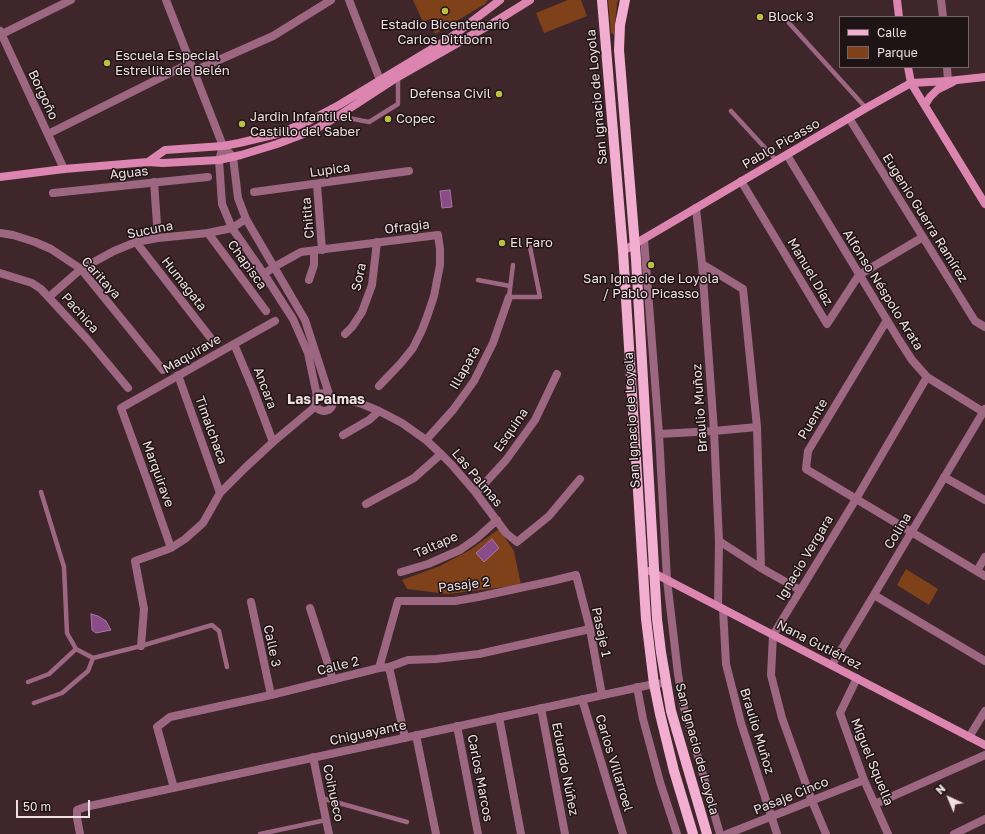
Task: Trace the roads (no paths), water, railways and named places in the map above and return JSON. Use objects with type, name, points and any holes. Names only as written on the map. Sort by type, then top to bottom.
[{"type":"main road","name":"San Ignacio de Loyola","points":[[625,0],[620,25],[619,50],[640,241],[657,619],[666,683],[672,711],[707,834]]},
{"type":"main road","name":"San Ignacio de Loyola","points":[[602,1],[623,251],[646,619],[654,684],[660,714],[674,770],[693,834]]},
{"type":"street","points":[[1,34],[71,0]]},
{"type":"street","points":[[166,0],[223,146],[233,157],[238,198],[246,219],[305,320],[331,397],[332,407],[327,411],[320,410],[316,406],[315,401],[317,396],[308,353],[293,319],[232,228],[222,204],[219,160],[223,146]]},
{"type":"street","points":[[194,71],[273,36],[331,0]]},
{"type":"street","points":[[349,0],[380,80]]},
{"type":"street","points":[[148,162],[165,150],[223,146],[239,143],[277,134],[307,122],[339,105],[450,38],[500,0]]},
{"type":"street","points":[[0,177],[64,169],[148,162],[163,163],[219,160],[277,144],[314,130],[398,77],[493,23],[530,0]]},
{"type":"street","points":[[897,0],[900,16]]},
{"type":"street","points":[[941,0],[943,16]]},
{"type":"street","name":"Borgoño","points":[[1,34],[64,169]]},
{"type":"street","points":[[48,134],[190,63]]},
{"type":"street","points":[[908,68],[911,82],[985,204]]},
{"type":"street","points":[[947,68],[948,81]]},
{"type":"street","name":"Pablo Picasso","points":[[623,251],[911,82],[948,81],[985,77]]},
{"type":"street","name":"Pablo Picasso","points":[[925,105],[937,90],[958,80]]},
{"type":"street","name":"Eugenio Guerra Ramírez","points":[[849,118],[975,321],[985,327]]},
{"type":"street","name":"Alfonso Néspolo Arata","points":[[787,155],[905,350],[927,377],[984,411]]},
{"type":"street","name":"Lupica","points":[[254,192],[409,171]]},
{"type":"street","name":"Aguas","points":[[53,193],[208,177]]},
{"type":"street","name":"Manuel Díaz","points":[[741,181],[827,324],[859,275],[922,237]]},
{"type":"street","points":[[154,182],[158,238]]},
{"type":"street","name":"Chitita","points":[[317,184],[322,250]]},
{"type":"street","name":"Braulio Muñoz","points":[[696,208],[702,264],[714,431],[721,607],[726,664],[741,723],[777,834]]},
{"type":"street","name":"Sucuna","points":[[49,297],[81,269],[114,251],[136,242],[158,238],[208,233],[232,228],[246,219]]},
{"type":"street","name":"Caritaya","points":[[0,233],[13,235],[35,242],[50,249],[81,269],[163,370]]},
{"type":"street","name":"Chapisca","points":[[208,233],[266,311]]},
{"type":"street","name":"Ofragia","points":[[264,274],[300,252],[438,235],[440,266],[434,296],[422,330],[413,348],[379,386]]},
{"type":"street","name":"San Ignacio de Loyola","points":[[640,241],[659,434],[667,580],[678,674],[684,708],[720,834]]},
{"type":"street","name":"Humagata","points":[[136,242],[213,341]]},
{"type":"street","name":"Sora","points":[[345,334],[352,327],[362,312],[372,285],[377,242]]},
{"type":"street","name":"Chitita","points":[[309,280],[314,265],[314,251]]},
{"type":"street","points":[[702,264],[744,289],[757,427],[761,568]]},
{"type":"street","name":"Pachica","points":[[0,273],[32,283],[41,289],[88,340],[128,388]]},
{"type":"street","name":"Illapata","points":[[426,440],[453,410],[474,381],[493,343],[509,297]]},
{"type":"street","name":"Puente","points":[[887,320],[808,451],[806,469],[985,576]]},
{"type":"street","name":"Maquirave","points":[[121,408],[275,322]]},
{"type":"street","name":"Ancara","points":[[234,344],[273,442]]},
{"type":"street","name":"Esquina","points":[[476,493],[506,460],[535,420],[557,374]]},
{"type":"street","name":"Timalchaca","points":[[178,375],[220,493]]},
{"type":"street","name":"Ignacio Vergara","points":[[826,834],[812,801],[782,718],[771,676],[773,634],[856,499],[927,377]]},
{"type":"street","name":"Las Palmas","points":[[317,396],[323,393],[331,397],[362,404],[402,423],[426,440],[441,454],[476,493],[506,533],[517,542],[549,516],[580,479]]},
{"type":"street","points":[[141,646],[144,608],[135,561],[172,548],[185,539],[203,523],[220,493],[273,442],[316,406]]},
{"type":"street","name":"Marquirave","points":[[121,408],[172,548]]},
{"type":"street","points":[[342,435],[369,420],[379,411]]},
{"type":"street","name":"Colina","points":[[832,665],[984,411]]},
{"type":"street","points":[[659,434],[757,427]]},
{"type":"street","points":[[366,504],[414,478],[441,454]]},
{"type":"street","points":[[944,477],[985,500]]},
{"type":"street","name":"Taltape","points":[[401,572],[428,564],[460,550],[477,538],[496,520]]},
{"type":"street","points":[[719,541],[761,568],[800,590]]},
{"type":"street","points":[[977,571],[985,557]]},
{"type":"street","name":"Nana Gutiérrez","points":[[642,566],[985,745]]},
{"type":"street","name":"Pasaje 1","points":[[576,575],[590,630],[602,695]]},
{"type":"street","name":"Pasaje 2","points":[[379,668],[398,601],[455,601],[478,598],[576,575]]},
{"type":"street","points":[[874,595],[985,661]]},
{"type":"street","name":"Calle 3","points":[[251,602],[271,695]]},
{"type":"street","points":[[310,608],[333,680]]},
{"type":"street","name":"Calle 2","points":[[174,788],[157,727],[170,717],[271,695],[379,668],[389,667],[408,660],[436,659],[479,654],[590,630]]},
{"type":"street","points":[[389,667],[405,738]]},
{"type":"street","name":"Miguel Squella","points":[[857,678],[840,713],[864,780],[888,834]]},
{"type":"street","name":"Chiguayante","points":[[80,834],[77,810],[85,807],[637,687],[666,683]]},
{"type":"street","points":[[637,687],[643,719],[660,782],[677,834]]},
{"type":"street","name":"Carlos Villarroel","points":[[582,699],[623,834]]},
{"type":"street","name":"Eduardo Núñez","points":[[541,708],[565,834]]},
{"type":"street","points":[[969,737],[985,711]]},
{"type":"street","points":[[499,717],[521,834]]},
{"type":"street","name":"Carlos Marcos","points":[[457,726],[478,834]]},
{"type":"street","points":[[416,735],[436,834]]},
{"type":"street","points":[[875,804],[985,755]]},
{"type":"street","name":"Coihueco","points":[[313,757],[329,834]]},
{"type":"street","name":"Pasaje Cinco","points":[[727,834],[864,780]]},
{"type":"street","points":[[954,834],[985,820]]},
{"type":"lane","points":[[789,23],[866,108]]},
{"type":"lane","points":[[338,116],[369,122],[398,104],[398,77]]},
{"type":"lane","points":[[731,111],[777,161]]},
{"type":"lane","points":[[513,265],[509,297],[540,297],[530,247]]},
{"type":"lane","points":[[478,280],[510,286]]},
{"type":"lane","points":[[41,492],[64,568],[67,633],[76,649],[93,658],[141,646],[212,625],[219,631],[227,667]]},
{"type":"lane","points":[[28,682],[49,674],[76,649]]},
{"type":"lane","points":[[34,703],[62,694],[88,671],[93,658]]},
{"type":"lane","points":[[321,798],[407,822]]},
{"type":"lane","points":[[262,834],[326,820]]},
{"type":"place","name":"Estadio Bicentenario Carlos Dittborn","points":[[445,11]]},
{"type":"place","name":"Block 3","points":[[760,17]]},
{"type":"place","name":"Escuela Especial Estrellita de Belén","points":[[107,63]]},
{"type":"place","name":"Defensa Civil","points":[[499,94]]},
{"type":"place","name":"Copec","points":[[388,119]]},
{"type":"place","name":"Jardin Infantil el Castillo del Saber","points":[[242,124]]},
{"type":"place","name":"El Faro","points":[[502,243]]},
{"type":"place","name":"San Ignacio de Loyola / Pablo Picasso","points":[[651,265]]},
{"type":"district","name":"Las Palmas","points":[[326,400]]}]
